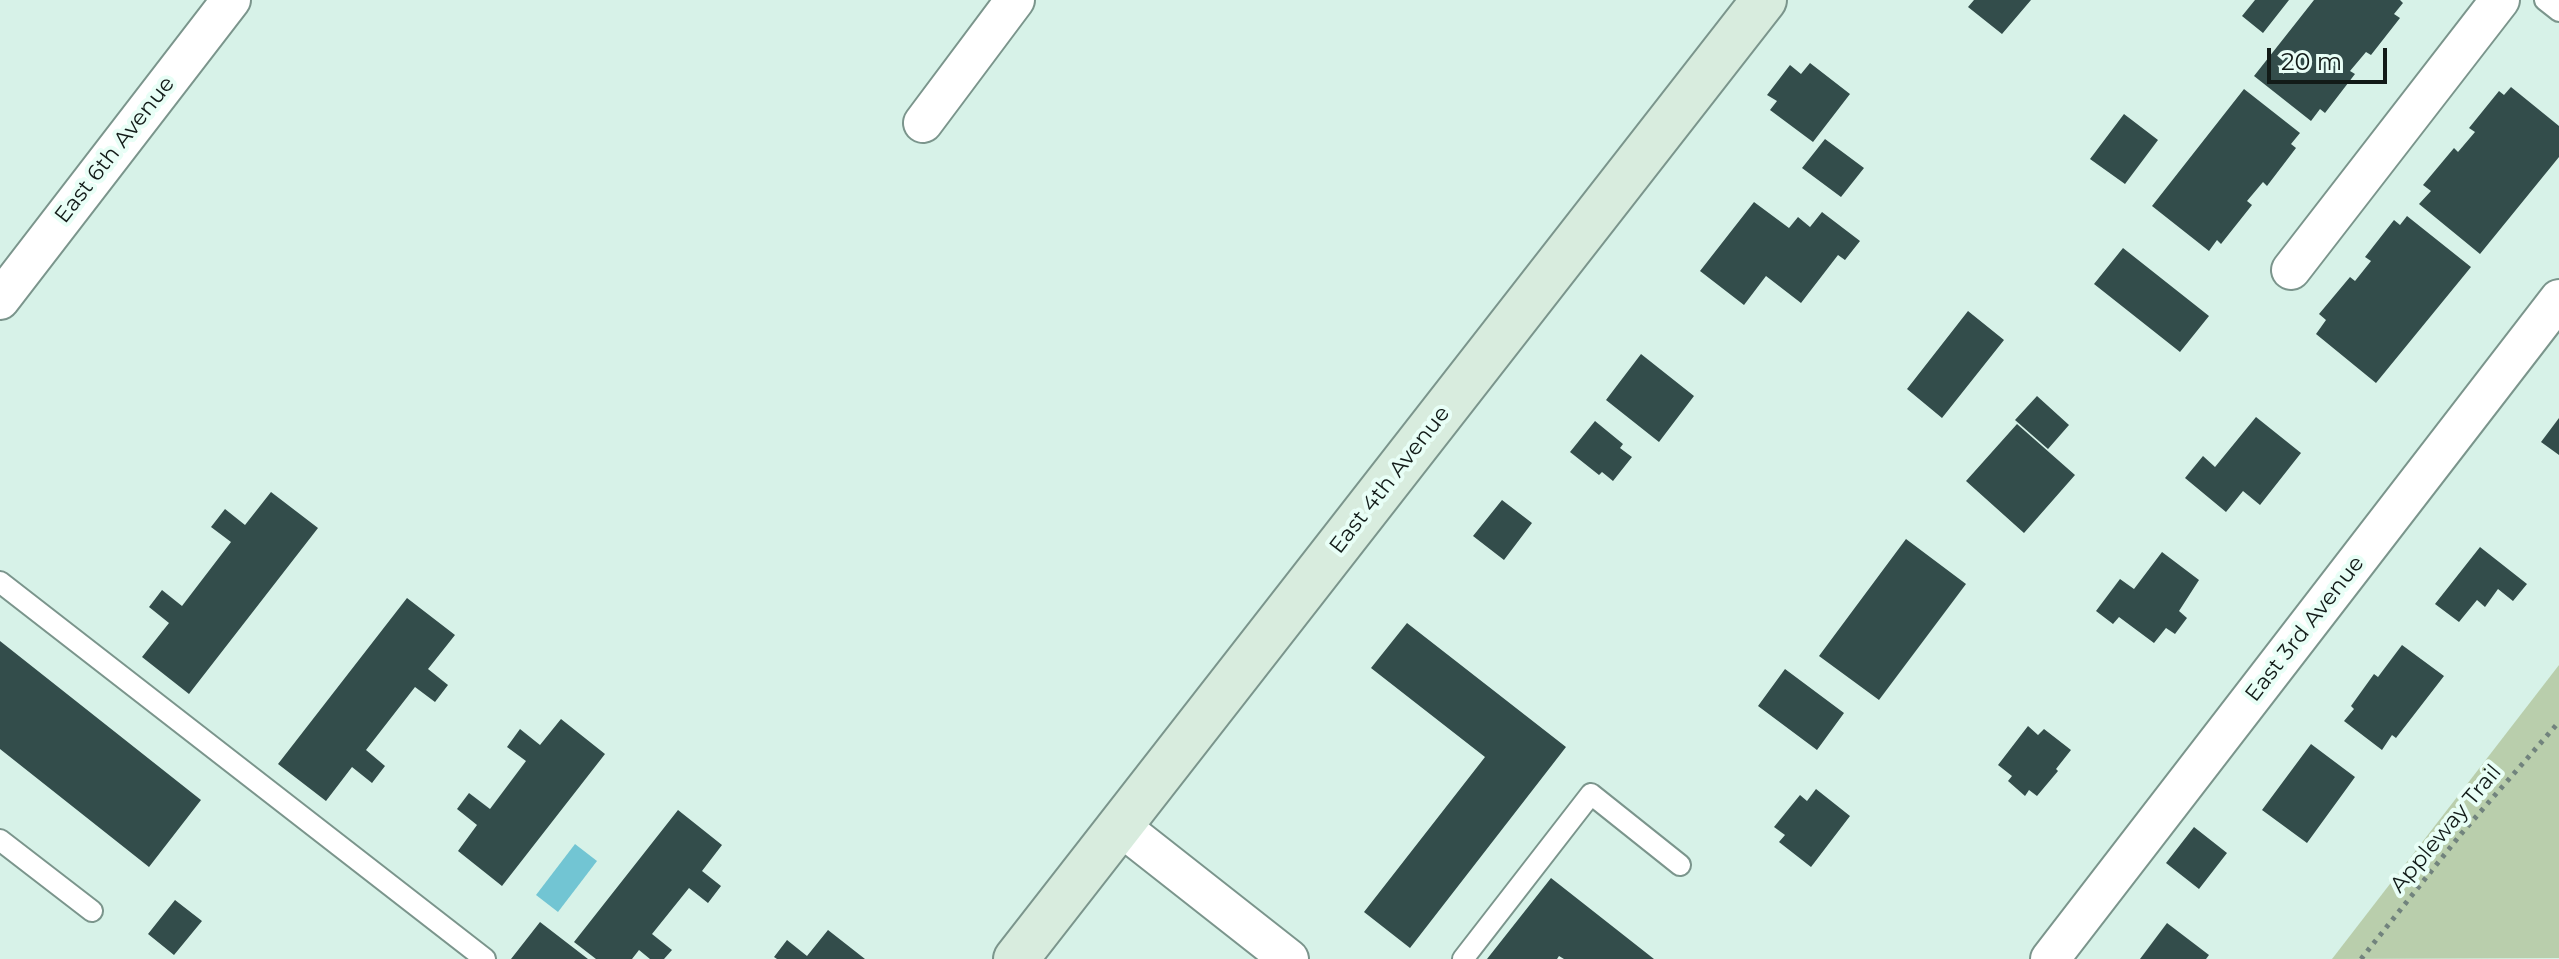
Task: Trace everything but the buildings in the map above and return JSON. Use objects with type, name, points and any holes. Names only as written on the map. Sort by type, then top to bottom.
[{"type":"street","name":"East 6th Avenue","points":[[0,300],[231,0]]},
{"type":"street","points":[[923,123],[1015,0]]},
{"type":"street","name":"East 4th Avenue","points":[[1016,959],[1764,0]]},
{"type":"street","points":[[2291,270],[2500,0]]},
{"type":"street","name":"East 3rd Avenue","points":[[2050,959],[2559,299]]},
{"type":"street","points":[[1120,826],[1289,959]]},
{"type":"lane","points":[[2545,0],[2559,11]]},
{"type":"lane","points":[[0,582],[485,959]]},
{"type":"lane","points":[[1463,959],[1591,794],[1680,865]]},
{"type":"lane","points":[[0,840],[92,911]]},
{"type":"path","name":"Appleway Trail","points":[[2361,959],[2461,834],[2559,722]]},
{"type":"green space","points":[[2559,665],[2559,958],[2332,959]]},
{"type":"water","points":[[575,844],[597,861],[558,912],[536,895]]}]
